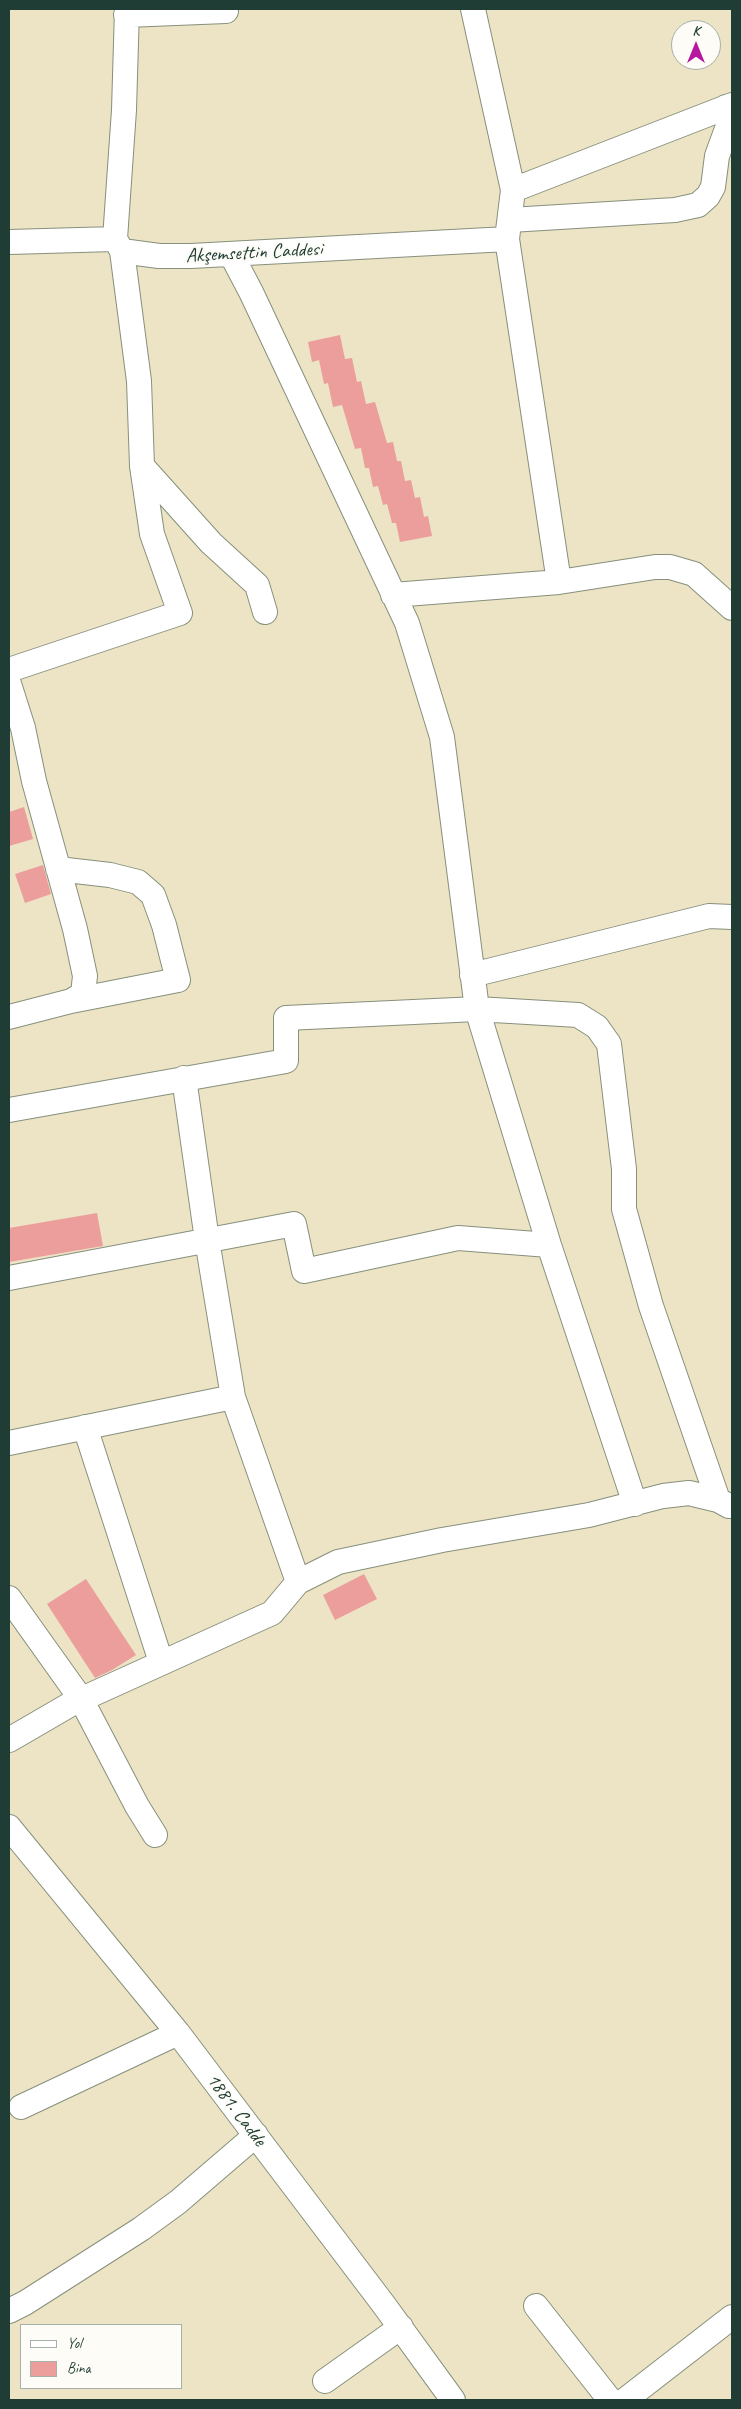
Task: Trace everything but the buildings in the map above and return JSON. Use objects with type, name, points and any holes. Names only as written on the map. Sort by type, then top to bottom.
[{"type":"street","points":[[472,9],[513,190],[508,229],[559,582]]},
{"type":"street","points":[[9,670],[180,613],[152,534],[142,466],[139,382],[118,245],[126,12],[226,11]]},
{"type":"street","points":[[513,190],[729,106]]},
{"type":"street","name":"Akşemsettin Caddesi","points":[[9,242],[118,245],[159,256],[231,254],[508,229],[675,210],[698,205],[708,196],[713,188],[717,156],[728,126],[729,106]]},
{"type":"street","points":[[231,254],[251,292],[407,623],[442,737],[477,1009],[549,1245],[635,1504]]},
{"type":"street","points":[[142,466],[211,543],[257,585],[266,612]]},
{"type":"street","points":[[393,594],[559,582],[655,567],[670,567],[694,574],[732,608]]},
{"type":"street","points":[[9,684],[23,728],[34,781],[75,929],[85,976],[83,994],[71,1001]]},
{"type":"street","points":[[9,1018],[71,1001],[178,980],[164,925],[153,895],[138,882],[110,875],[58,870]]},
{"type":"street","points":[[472,975],[709,916],[732,917]]},
{"type":"street","points":[[9,1110],[286,1061],[286,1018],[477,1009],[578,1015],[597,1027],[609,1044],[624,1169],[624,1209],[651,1306],[725,1504]]},
{"type":"street","points":[[184,1078],[207,1240],[233,1397],[298,1582]]},
{"type":"street","points":[[9,1278],[294,1224],[304,1271],[458,1238],[549,1245]]},
{"type":"street","points":[[9,1443],[233,1397]]},
{"type":"street","points":[[85,1427],[161,1662]]},
{"type":"street","points":[[9,1740],[81,1699],[272,1613],[298,1582],[338,1562],[442,1540],[589,1516],[663,1496],[689,1493],[725,1504]]},
{"type":"street","points":[[9,1598],[81,1699],[137,1806],[155,1835]]},
{"type":"street","name":"1881. Cadde","points":[[9,1827],[178,2033],[453,2400]]},
{"type":"street","points":[[21,2107],[178,2033]]},
{"type":"street","points":[[9,2311],[40,2294],[141,2229],[178,2202],[256,2135]]},
{"type":"street","points":[[536,2306],[610,2400]]},
{"type":"street","points":[[625,2400],[732,2317]]},
{"type":"street","points":[[325,2381],[400,2327]]}]
